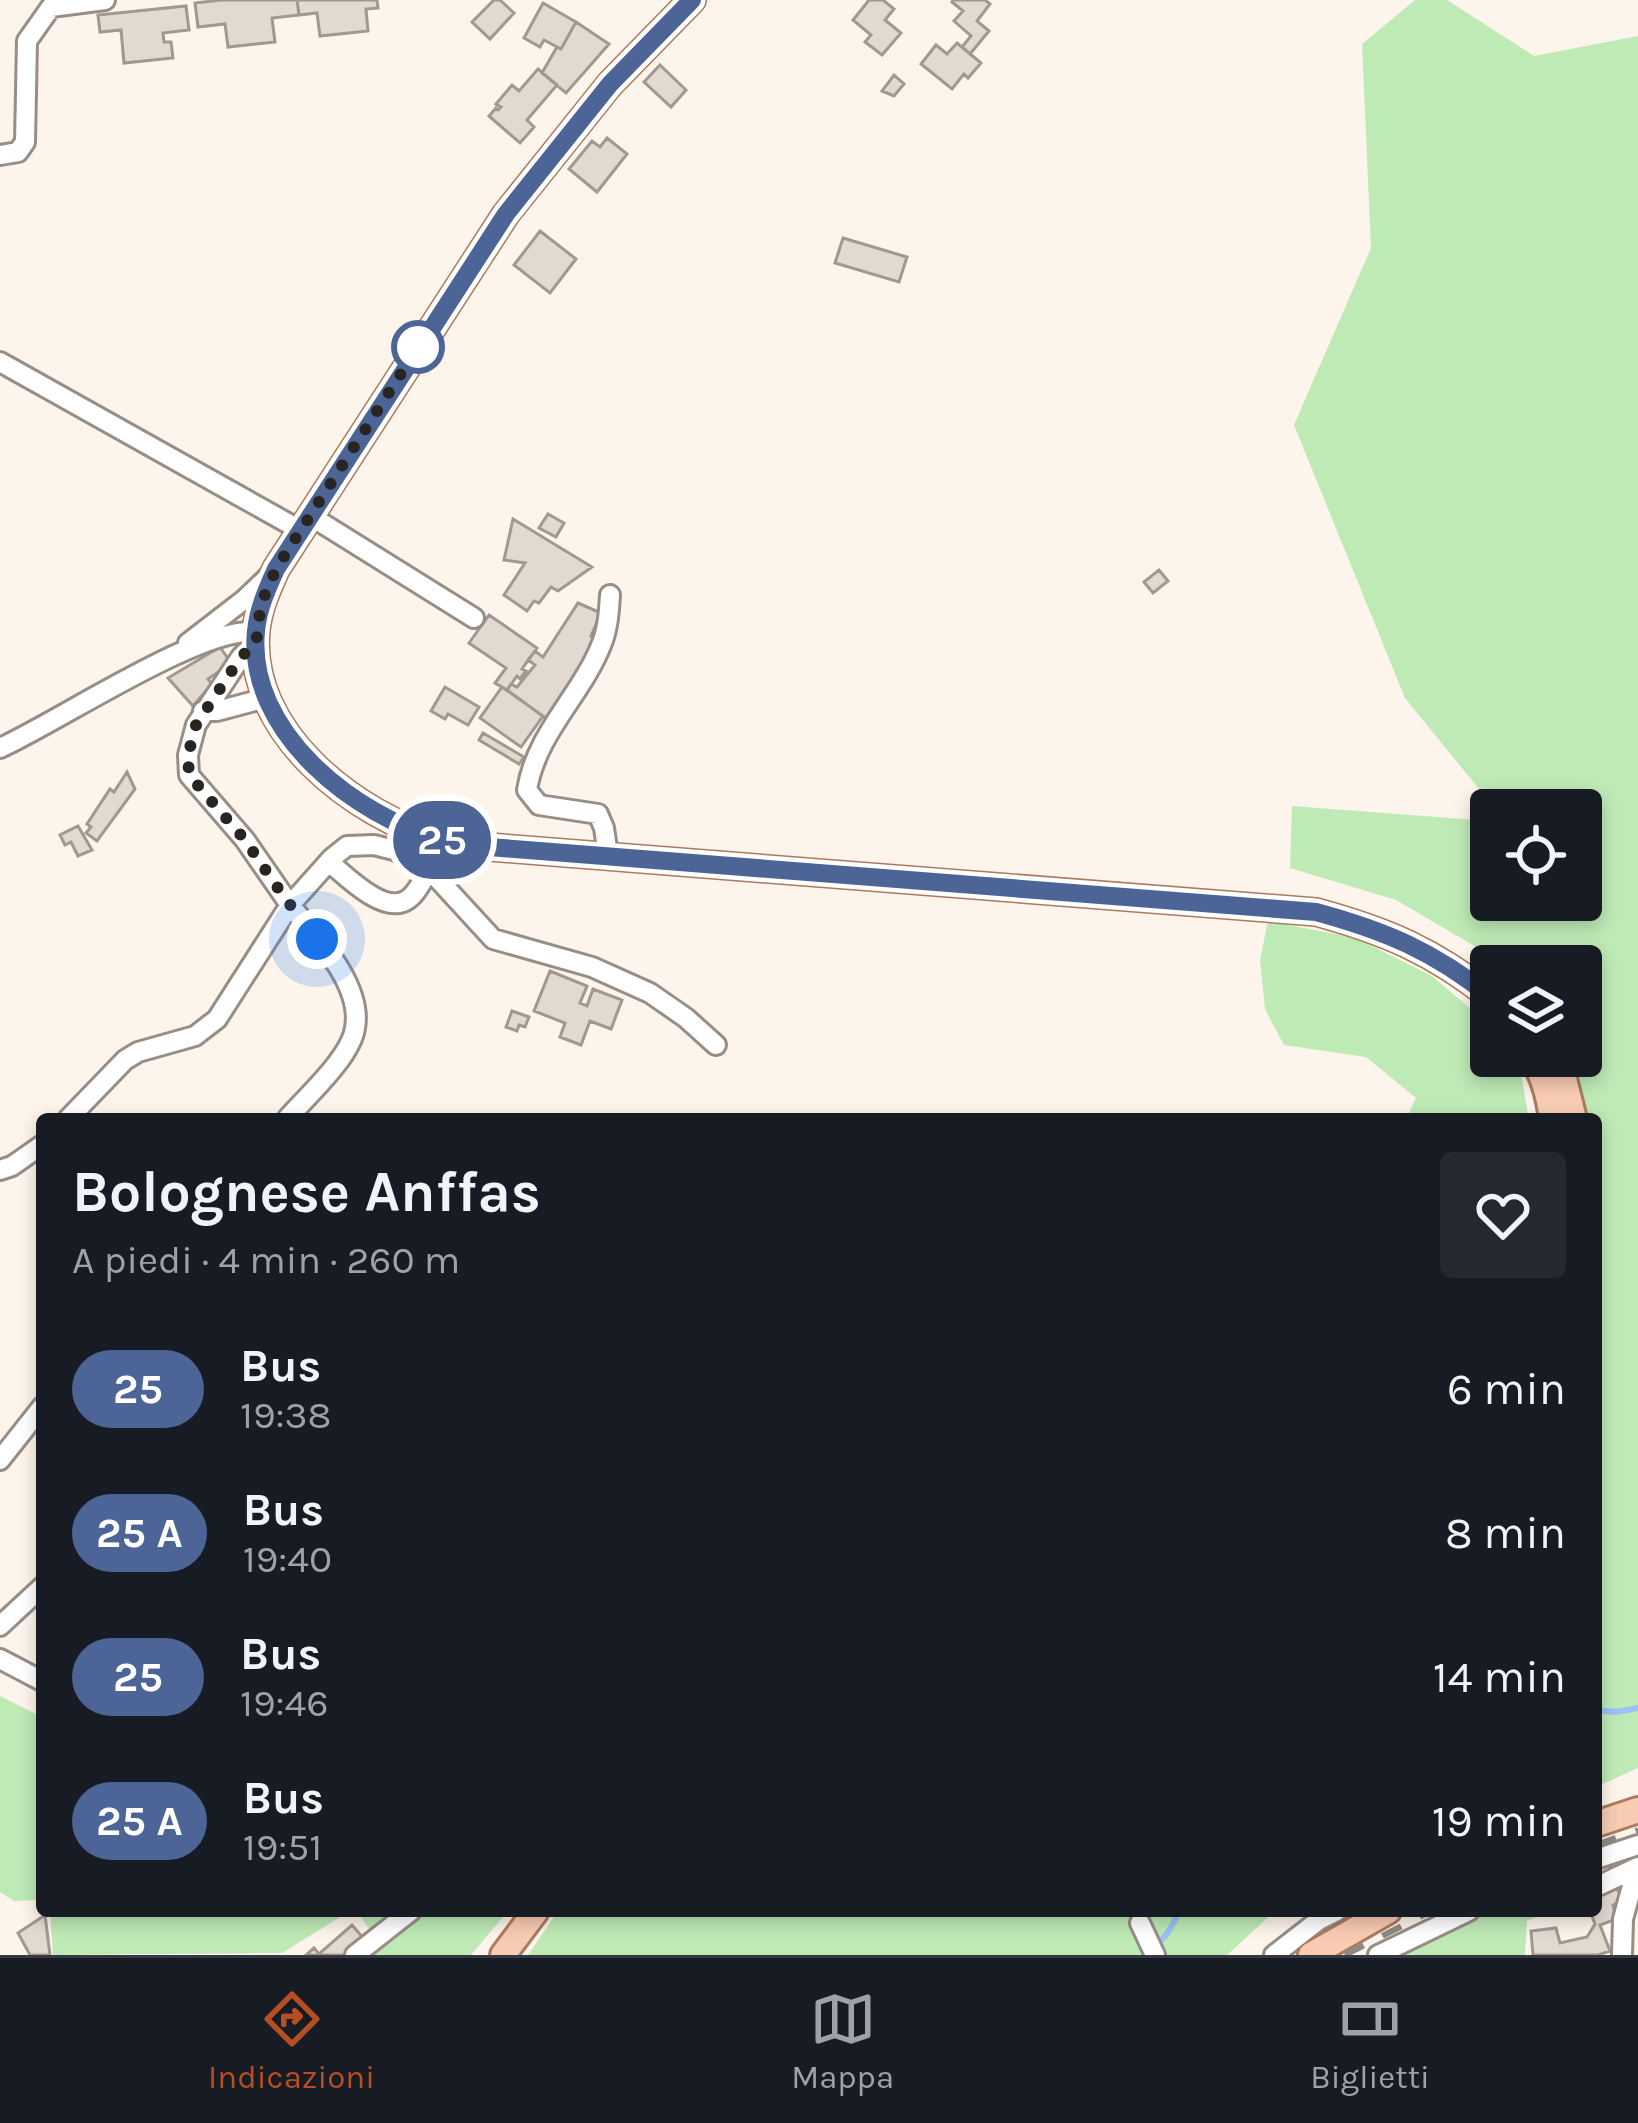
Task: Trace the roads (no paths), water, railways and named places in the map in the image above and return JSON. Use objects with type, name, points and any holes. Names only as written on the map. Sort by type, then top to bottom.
[{"type":"main road","points":[[692,0],[610,84],[518,199],[276,569],[251,635],[266,698],[310,764],[370,808],[443,840],[1316,912],[1375,928],[1427,952],[1470,981]]},
{"type":"main road","points":[[1542,1077],[1551,1113]]},
{"type":"main road","points":[[1564,1077],[1572,1113]]},
{"type":"main road","points":[[1602,1822],[1638,1810]]},
{"type":"main road","points":[[503,1955],[532,1917]]},
{"type":"main road","points":[[1312,1955],[1378,1917]]},
{"type":"street","points":[[0,155],[17,152],[25,142],[27,41],[51,7],[105,0]]},
{"type":"street","points":[[0,362],[305,522],[474,618]]},
{"type":"street","points":[[0,748],[165,661],[276,569]]},
{"type":"street","points":[[608,855],[598,814],[539,805],[527,790],[541,745],[602,644],[610,595]]},
{"type":"street","points":[[233,609],[251,635]]},
{"type":"street","points":[[165,661],[251,635]]},
{"type":"street","points":[[251,635],[196,725],[188,755],[189,775],[245,840],[340,968],[353,1004],[356,1030],[341,1058],[292,1113]]},
{"type":"street","points":[[203,711],[266,698]]},
{"type":"street","points":[[74,1113],[125,1060],[195,1036],[217,1019],[290,905],[347,846],[374,845],[410,857],[429,870],[494,939],[592,967],[650,993],[716,1045]]},
{"type":"street","points":[[329,862],[374,898],[391,904],[411,897],[429,870]]},
{"type":"street","points":[[0,1170],[36,1149]]},
{"type":"street","points":[[0,1460],[36,1414]]},
{"type":"street","points":[[0,1626],[36,1593]]},
{"type":"street","points":[[0,1659],[36,1678]]},
{"type":"street","points":[[1602,1857],[1638,1845]]},
{"type":"street","points":[[1602,1884],[1637,1868]]},
{"type":"street","points":[[1622,1955],[1623,1919],[1637,1868]]},
{"type":"street","points":[[355,1955],[403,1917]]},
{"type":"street","points":[[1274,1955],[1325,1917]]},
{"type":"street","points":[[1378,1955],[1456,1917]]},
{"type":"street","points":[[1140,1923],[1155,1955]]},
{"type":"waterway","points":[[1602,1711],[1638,1708]]},
{"type":"waterway","points":[[1155,1947],[1177,1917]]},
{"type":"railway","points":[[1602,1843],[1638,1830]]},
{"type":"railway","points":[[1345,1955],[1419,1917]]}]
